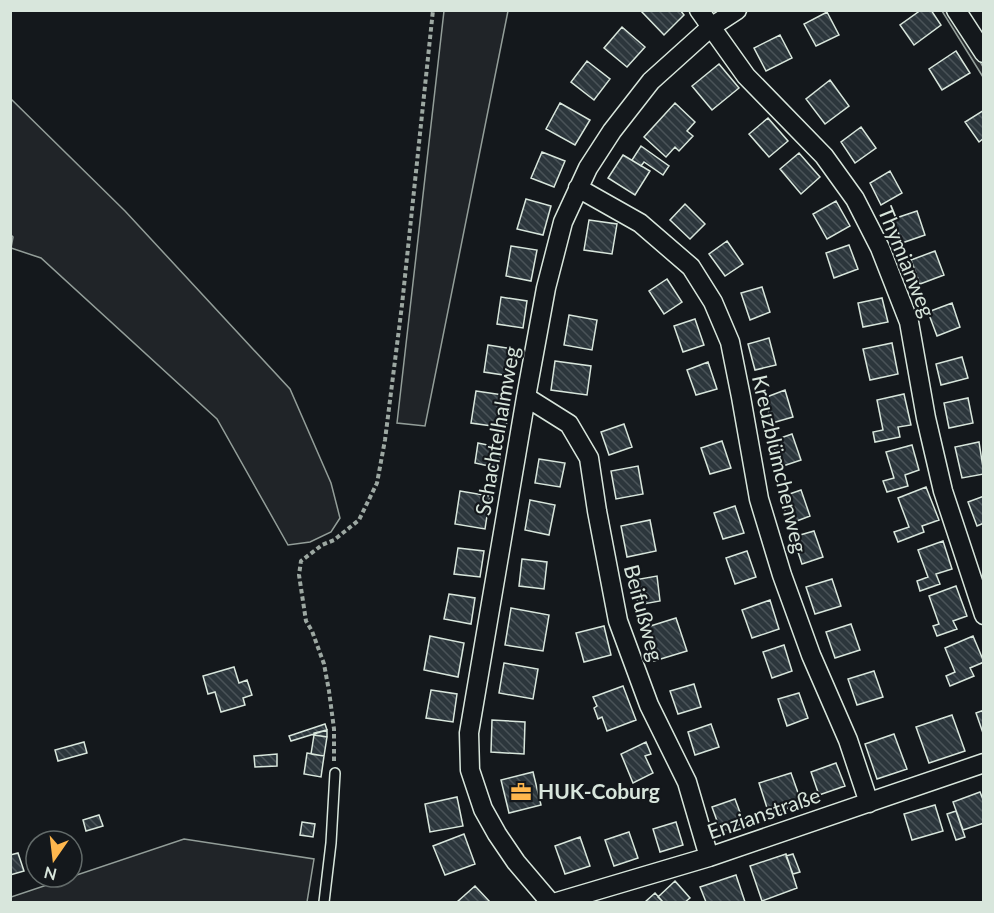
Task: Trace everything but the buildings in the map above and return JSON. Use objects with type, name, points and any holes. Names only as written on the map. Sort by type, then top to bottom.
[{"type":"street","name":"Thymianweg","points":[[699,10],[746,76],[824,156],[855,199],[880,248],[909,322],[926,418],[943,491],[984,615]]},
{"type":"street","name":"Schachtelhalmweg","points":[[550,903],[516,862],[483,809],[470,770],[469,733],[546,288],[563,222],[588,168],[612,131],[651,81],[711,27],[737,10]]},
{"type":"street","points":[[956,10],[984,53]]},
{"type":"street","name":"Kreuzblümchenweg","points":[[579,188],[640,223],[691,267],[713,302],[730,342],[759,499],[782,575],[810,655],[848,740],[869,802]]},
{"type":"street","name":"Beifußweg","points":[[526,397],[569,424],[589,458],[618,621],[649,705],[687,782],[709,857]]},
{"type":"street","name":"Enzianstraße","points":[[557,903],[709,857],[984,763]]},
{"type":"lane","points":[[324,903],[331,843],[335,773]]},
{"type":"path","points":[[335,773],[334,729],[329,691],[324,664],[306,621],[299,575],[301,561],[322,544],[334,540],[359,520],[377,483],[386,440],[434,10]]},
{"type":"shaded area","points":[[444,11],[508,11],[425,426],[397,423]]},
{"type":"shaded area","points":[[942,11],[947,11],[971,46],[983,67],[983,77]]},
{"type":"shaded area","points":[[11,99],[125,211],[290,389],[331,483],[340,518],[331,532],[310,542],[288,545],[217,419],[41,258],[11,248],[13,237],[10,234]]},
{"type":"shaded area","points":[[184,839],[314,859],[307,902],[11,902],[11,897],[35,889],[84,889],[84,873]]},
{"type":"place","name":"HUK-Coburg","points":[[521,792]]}]
